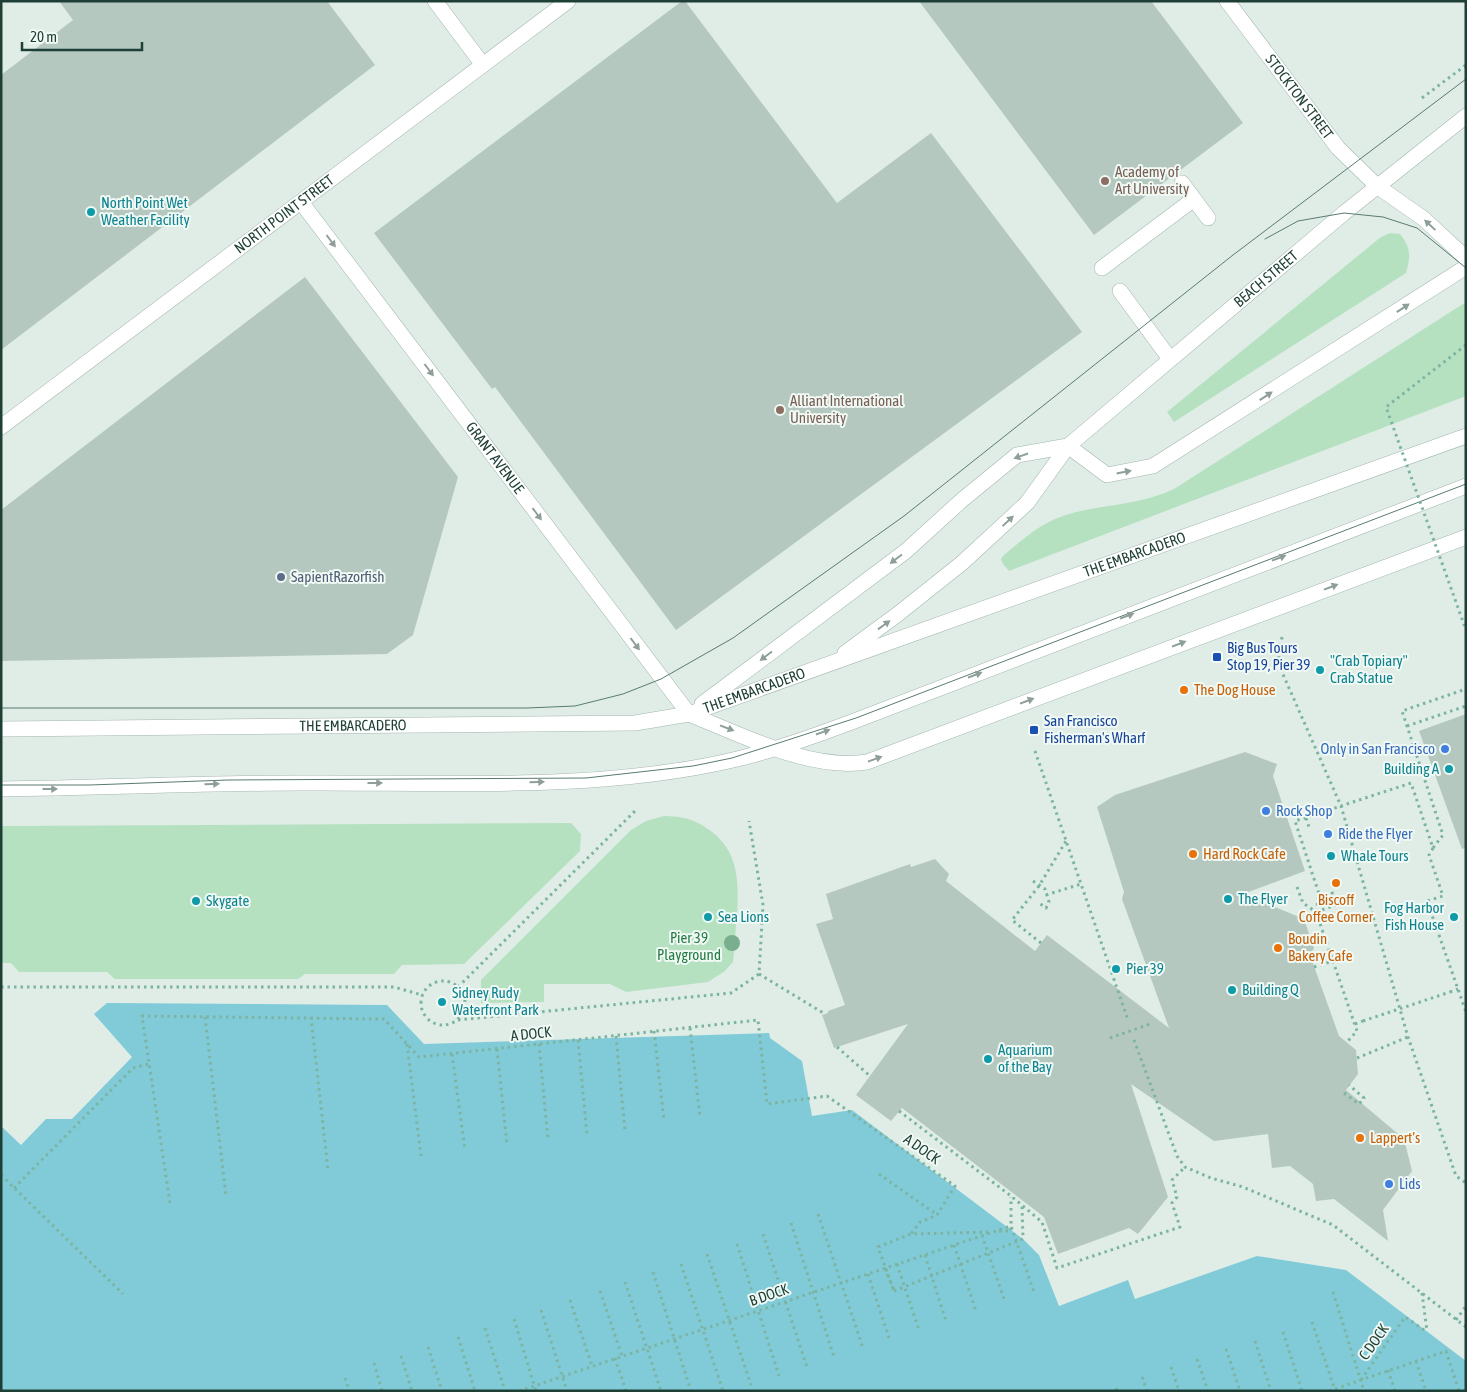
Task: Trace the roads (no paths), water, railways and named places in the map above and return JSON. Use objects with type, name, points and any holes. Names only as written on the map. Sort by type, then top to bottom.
[{"type":"street","points":[[435,1],[483,65]]},
{"type":"street","name":"NORTH POINT STREET","points":[[1,427],[568,1]]},
{"type":"street","name":"STOCKTON STREET","points":[[1227,1],[1338,148],[1377,186],[1424,219],[1466,258]]},
{"type":"street","name":"BEACH STREET","points":[[830,664],[898,614],[962,563],[1027,503],[1068,446],[1377,186],[1466,116]]},
{"type":"street","points":[[1182,183],[1208,218]]},
{"type":"street","points":[[1102,268],[1194,199]]},
{"type":"street","name":"GRANT AVENUE","points":[[301,202],[689,714]]},
{"type":"street","points":[[689,714],[906,551],[962,500],[1017,456],[1068,446],[1107,475],[1153,466],[1466,267]]},
{"type":"street","points":[[1120,291],[1170,359]]},
{"type":"street","name":"THE EMBARCADERO","points":[[1,729],[635,723],[689,714],[1466,436]]},
{"type":"street","points":[[1,789],[228,783],[586,780],[694,768],[777,748],[857,720],[1466,486]]},
{"type":"street","points":[[689,714],[802,757],[847,765],[868,762],[1466,537]]},
{"type":"water","points":[[107,1003],[387,1005],[424,1044],[769,1033],[770,1038],[802,1061],[812,1116],[852,1110],[1023,1239],[1039,1255],[1059,1306],[1128,1280],[1135,1299],[1257,1256],[1346,1270],[1466,1361],[1466,1391],[1,1391],[1,1126],[21,1145],[46,1119],[72,1119],[132,1057],[94,1014]]},
{"type":"tram line","points":[[1,708],[527,708],[575,706],[623,694],[661,679],[733,638],[904,516],[1233,255],[1466,79]]},
{"type":"tram line","points":[[1265,239],[1298,221],[1344,213],[1383,217],[1417,228],[1466,268]]},
{"type":"tram line","points":[[1,785],[90,785],[228,780],[586,778],[693,766],[732,758],[856,718],[1466,484]]},
{"type":"place","name":"Academy of Art University","points":[[1105,181]]},
{"type":"place","name":"North Point Wet Weather Facility","points":[[91,212]]},
{"type":"place","name":"Alliant International University","points":[[780,410]]},
{"type":"place","name":"SapientRazorfish","points":[[281,577]]},
{"type":"place","name":"Big Bus Tours Stop 19, Pier 39","points":[[1217,657]]},
{"type":"place","name":"\"Crab Topiary\" Crab Statue","points":[[1320,670]]},
{"type":"place","name":"The Dog House","points":[[1184,690]]},
{"type":"place","name":"San Francisco Fisherman's Wharf","points":[[1034,730]]},
{"type":"place","name":"Only in San Francisco","points":[[1445,749]]},
{"type":"place","name":"Building A","points":[[1449,769]]},
{"type":"place","name":"Rock Shop","points":[[1266,811]]},
{"type":"place","name":"Ride the Flyer","points":[[1328,834]]},
{"type":"place","name":"Hard Rock Cafe","points":[[1193,854]]},
{"type":"place","name":"Whale Tours","points":[[1331,856]]},
{"type":"place","name":"Biscoff Coffee Corner","points":[[1336,883]]},
{"type":"place","name":"The Flyer","points":[[1228,899]]},
{"type":"place","name":"Skygate","points":[[196,901]]},
{"type":"place","name":"Sea Lions","points":[[708,917]]},
{"type":"place","name":"Fog Harbor Fish House","points":[[1454,917]]},
{"type":"place","name":"Boudin Bakery Cafe","points":[[1278,948]]},
{"type":"place","name":"Pier 39","points":[[1116,969]]},
{"type":"place","name":"Building Q","points":[[1232,990]]},
{"type":"place","name":"Sidney Rudy Waterfront Park","points":[[442,1002]]},
{"type":"place","name":"Aquarium of the Bay","points":[[988,1059]]},
{"type":"place","name":"Lappert’s","points":[[1360,1138]]},
{"type":"place","name":"Lids","points":[[1389,1184]]},
{"type":"park label","name":"Pier 39 Playground","points":[[689,946]]}]
